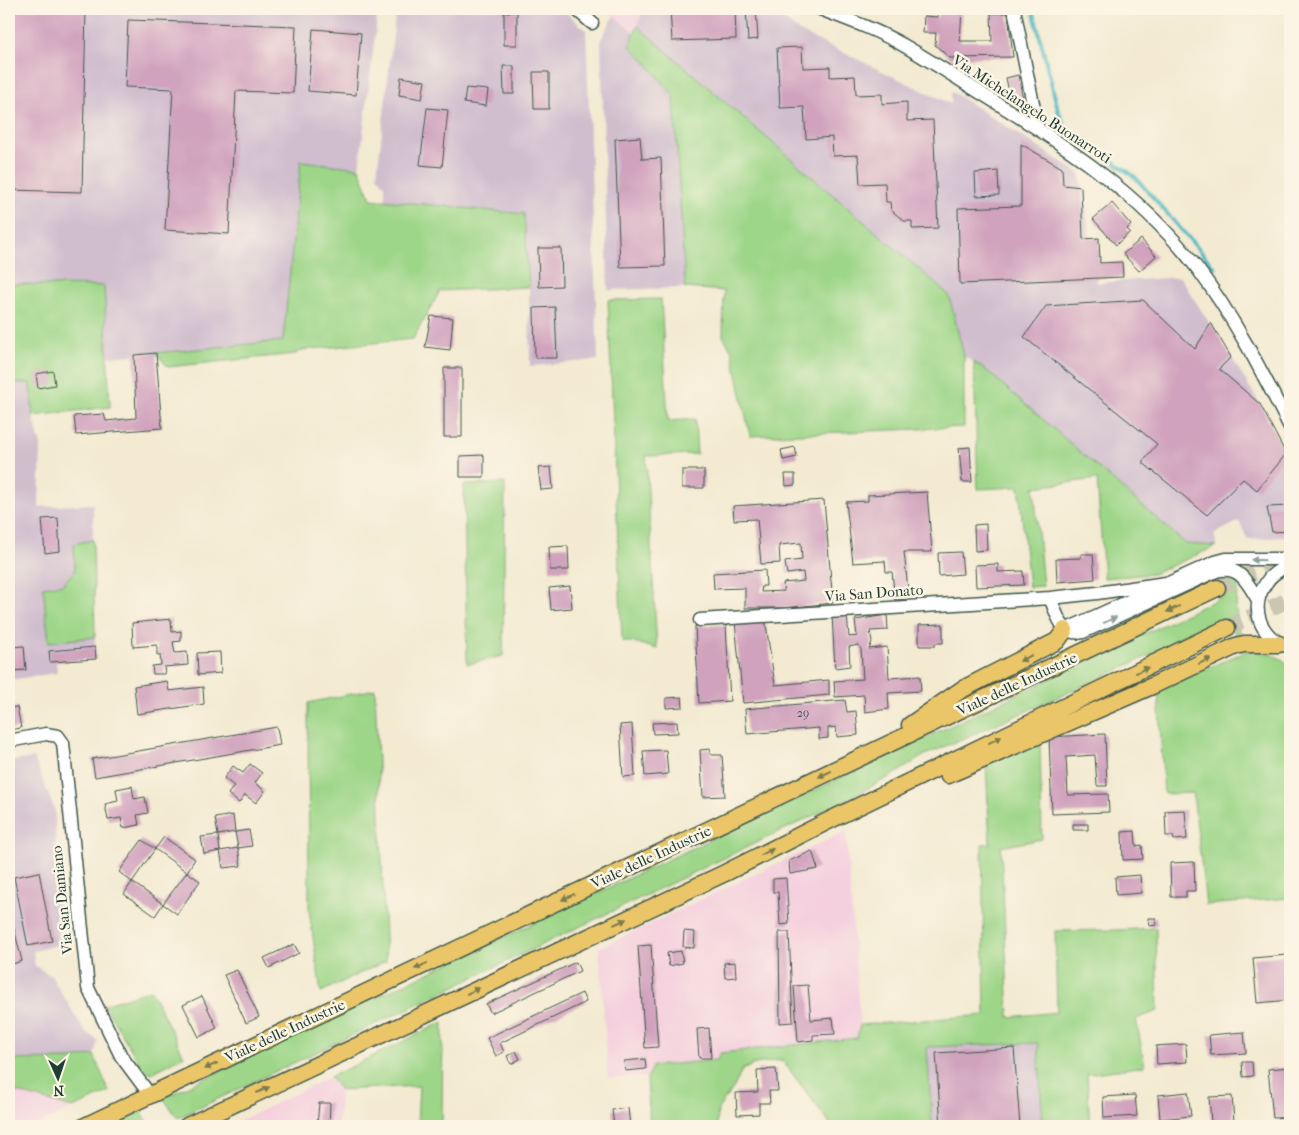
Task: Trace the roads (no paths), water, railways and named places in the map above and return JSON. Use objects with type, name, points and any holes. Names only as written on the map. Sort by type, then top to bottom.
[{"type":"main road","name":"Viale delle Industrie","points":[[85,1126],[1217,588]]},
{"type":"main road","points":[[187,1126],[725,872],[1227,628]]},
{"type":"main road","points":[[869,754],[961,690],[1057,641],[1065,630]]},
{"type":"main road","points":[[873,800],[908,793],[1152,686],[1236,646],[1244,644],[1285,645]]},
{"type":"street","points":[[576,9],[592,23]]},
{"type":"street","name":"Via Michelangelo Buonarroti","points":[[820,9],[880,33],[903,45],[1038,129],[1098,169],[1149,214],[1196,267],[1246,341],[1290,427]]},
{"type":"street","points":[[1014,9],[1038,129]]},
{"type":"street","name":"Viale delle Industrie","points":[[1065,630],[1204,566],[1226,559],[1290,559]]},
{"type":"street","points":[[1285,645],[1272,639],[1262,626],[1258,610],[1258,600],[1270,577],[1290,564]]},
{"type":"street","points":[[1050,598],[1065,630],[1070,633],[1083,632],[1227,568],[1237,571],[1258,600]]},
{"type":"street","name":"Via San Donato","points":[[700,620],[1050,598],[1097,594],[1166,583]]},
{"type":"street","name":"Via San Damiano","points":[[9,741],[46,734],[58,736],[63,744],[88,988],[121,1056],[150,1095]]},
{"type":"waterway","points":[[1033,9],[1058,110],[1065,127],[1135,177],[1215,268]]},
{"type":"tunnel","points":[[1217,588],[1290,557]]},
{"type":"tunnel","points":[[1227,628],[1290,599]]}]
